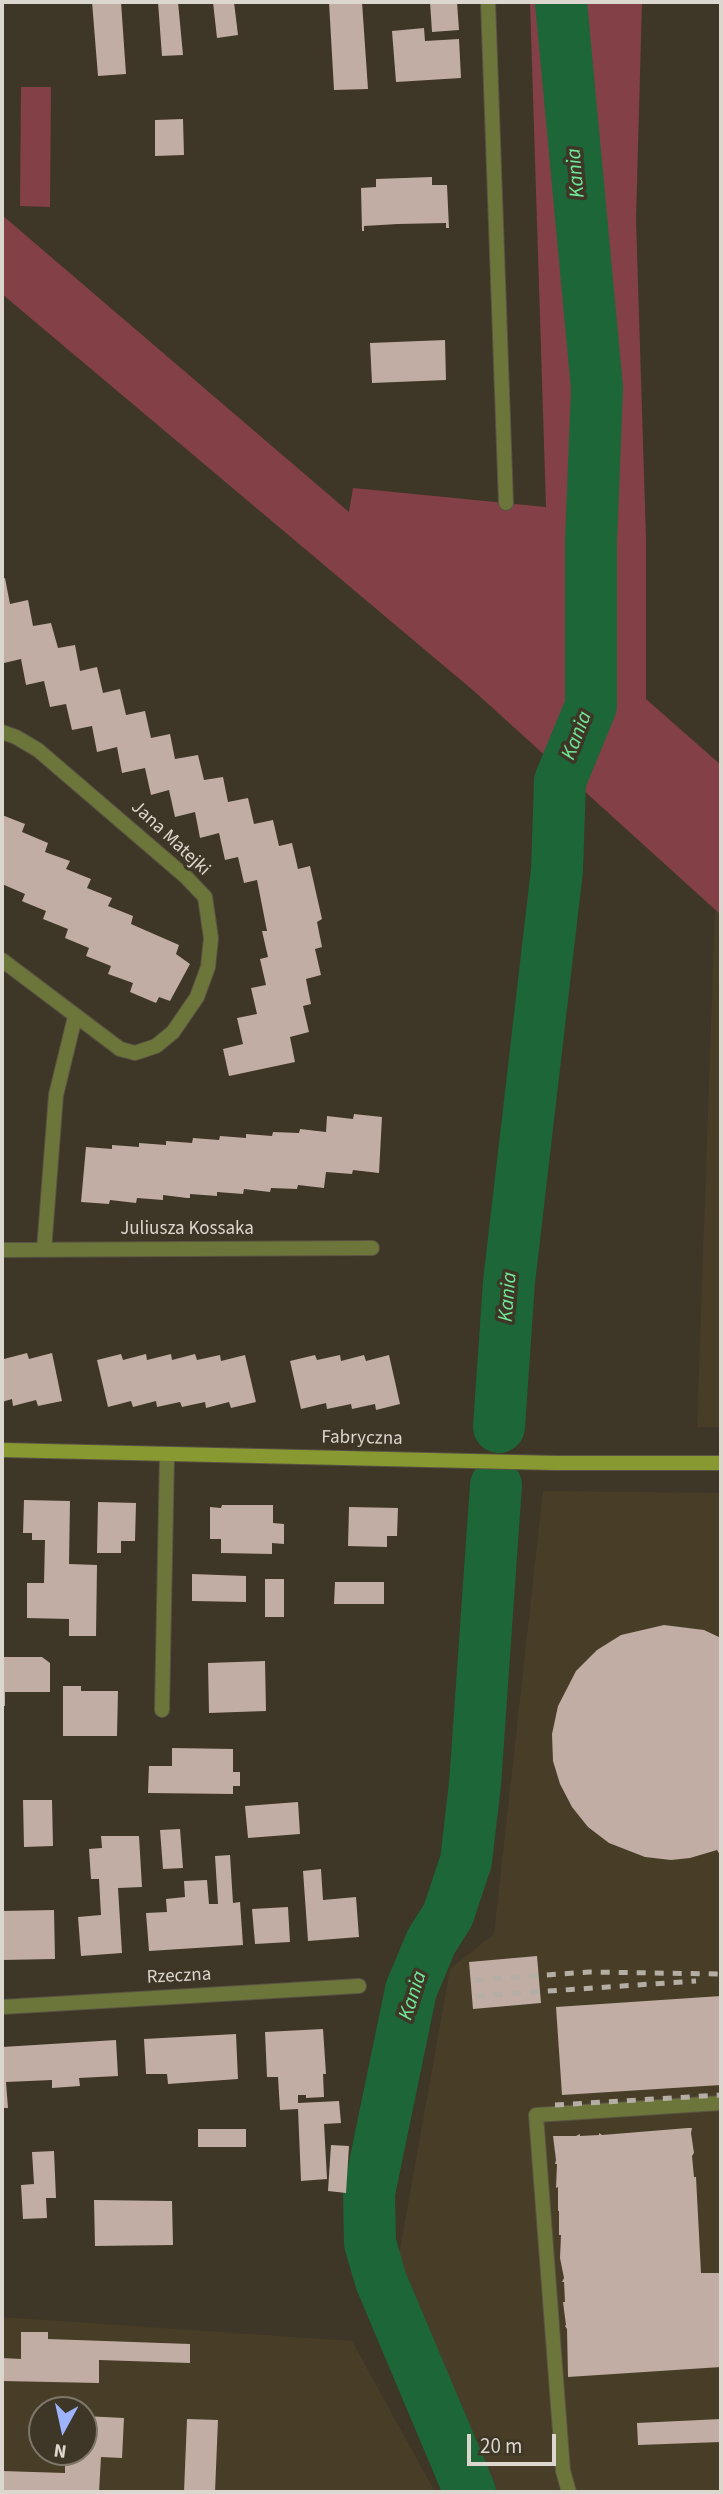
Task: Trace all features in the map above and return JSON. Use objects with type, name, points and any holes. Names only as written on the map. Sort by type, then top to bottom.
[{"type":"street","points":[[488,2],[506,503]]},
{"type":"street","name":"Jana Matejki","points":[[2,732],[38,750],[186,877],[205,897],[211,938],[208,967],[197,997],[173,1032],[156,1046],[135,1053],[120,1049],[2,960]]},
{"type":"street","points":[[44,1250],[56,1095],[75,1017]]},
{"type":"street","name":"Juliusza Kossaka","points":[[2,1250],[372,1248]]},
{"type":"street","name":"Fabryczna","points":[[2,1450],[555,1464],[721,1463]]},
{"type":"street","points":[[162,1710],[167,1454]]},
{"type":"street","name":"Rzeczna","points":[[2,2007],[359,1986]]},
{"type":"street","points":[[569,2492],[563,2471],[536,2115],[721,2103]]},
{"type":"shaded area","points":[[530,2],[642,2],[636,219],[646,539],[646,699],[721,765],[721,915],[475,692],[2,294],[2,215],[349,512],[353,488],[546,507]]},
{"type":"shaded area","points":[[21,87],[51,87],[50,207],[20,206]]},
{"type":"shaded area","points":[[715,910],[721,915],[721,1427],[697,1427]]},
{"type":"shaded area","points":[[543,1491],[721,1493],[721,2492],[496,2492],[398,2260],[450,1969],[494,1934]]},
{"type":"shaded area","points":[[2,2317],[352,2341],[435,2492],[2,2492]]},
{"type":"building","points":[[92,2],[121,2],[126,74],[98,76]]},
{"type":"building","points":[[158,2],[178,2],[183,55],[162,56]]},
{"type":"building","points":[[213,2],[234,2],[238,35],[217,38]]},
{"type":"building","points":[[329,2],[362,2],[368,89],[334,90]]},
{"type":"building","points":[[430,2],[457,2],[459,30],[432,32]]},
{"type":"building","points":[[424,28],[425,41],[459,39],[461,78],[396,82],[392,31]]},
{"type":"building","points":[[183,119],[184,155],[155,156],[155,120]]},
{"type":"building","points":[[432,177],[432,185],[447,185],[449,228],[446,228],[446,223],[398,224],[364,226],[362,231],[361,188],[376,187],[376,179]]},
{"type":"building","points":[[445,340],[446,380],[372,383],[370,343]]},
{"type":"building","points":[[5,578],[10,604],[28,600],[33,626],[51,623],[58,648],[75,645],[80,671],[97,667],[103,693],[120,689],[126,715],[145,711],[151,738],[170,734],[175,759],[198,755],[204,780],[223,777],[228,802],[248,798],[254,824],[273,820],[279,846],[292,843],[298,869],[310,866],[322,919],[317,922],[322,947],[315,949],[321,975],[306,979],[311,1004],[303,1006],[309,1032],[290,1037],[295,1062],[229,1076],[223,1049],[243,1044],[237,1018],[257,1014],[251,988],[266,985],[260,959],[268,957],[262,931],[267,931],[257,880],[244,883],[238,857],[225,860],[219,833],[200,838],[195,812],[175,817],[169,790],[151,795],[145,768],[122,773],[117,747],[97,752],[92,726],[72,730],[66,704],[50,707],[44,681],[26,685],[21,659],[4,663],[2,579]]},
{"type":"building","points":[[2,815],[25,824],[22,832],[48,843],[45,852],[70,861],[66,869],[91,879],[87,888],[112,898],[108,906],[133,916],[131,924],[179,945],[176,954],[190,964],[170,1001],[159,997],[156,1003],[130,992],[133,983],[108,974],[111,966],[86,956],[89,948],[65,938],[68,929],[43,919],[46,911],[22,901],[25,894],[2,884]]},
{"type":"building","points":[[354,1114],[382,1117],[379,1173],[353,1170],[352,1174],[326,1172],[324,1188],[298,1185],[297,1189],[271,1188],[270,1192],[244,1189],[243,1194],[190,1194],[190,1198],[163,1195],[163,1200],[137,1198],[136,1203],[110,1200],[109,1204],[81,1202],[86,1147],[139,1147],[139,1143],[166,1145],[166,1141],[192,1143],[193,1138],[246,1138],[246,1134],[272,1136],[273,1132],[299,1133],[300,1129],[326,1132],[327,1116],[353,1119]]},
{"type":"building","points":[[2,1353],[4,1359],[27,1353],[29,1359],[52,1353],[62,1401],[38,1406],[36,1400],[13,1406],[12,1399],[2,1402]]},
{"type":"building","points":[[121,1354],[123,1360],[146,1354],[147,1360],[171,1354],[172,1360],[195,1354],[197,1360],[220,1355],[221,1361],[245,1355],[256,1402],[231,1408],[229,1402],[206,1408],[205,1402],[182,1407],[180,1402],[157,1407],[156,1401],[133,1407],[131,1401],[108,1407],[97,1360]]},
{"type":"building","points":[[315,1355],[317,1360],[340,1355],[341,1361],[364,1355],[366,1361],[389,1355],[400,1404],[376,1410],[375,1404],[352,1409],[351,1404],[327,1409],[326,1403],[301,1409],[290,1361]]},
{"type":"building","points":[[24,1500],[70,1501],[69,1564],[97,1565],[96,1636],[69,1636],[69,1619],[27,1618],[27,1583],[44,1583],[45,1540],[32,1540],[32,1533],[23,1533]]},
{"type":"building","points":[[98,1502],[136,1503],[135,1541],[121,1541],[121,1553],[97,1553]]},
{"type":"building","points":[[222,1505],[273,1505],[273,1523],[284,1524],[284,1544],[272,1543],[272,1554],[221,1553],[221,1539],[210,1539],[210,1507],[221,1508]]},
{"type":"building","points":[[349,1507],[398,1508],[397,1536],[387,1536],[387,1547],[348,1546]]},
{"type":"building","points":[[192,1574],[246,1576],[246,1602],[192,1601]]},
{"type":"building","points":[[265,1579],[284,1579],[284,1617],[265,1617]]},
{"type":"building","points":[[335,1582],[384,1582],[384,1604],[334,1604]]},
{"type":"building","points":[[664,1625],[704,1630],[721,1638],[721,1857],[717,1850],[671,1860],[645,1857],[609,1843],[588,1827],[572,1807],[560,1784],[553,1761],[552,1734],[558,1706],[576,1671],[597,1650],[621,1635]]},
{"type":"building","points":[[2,1657],[42,1657],[50,1663],[50,1692],[5,1692],[5,1706],[2,1706]]},
{"type":"building","points":[[265,1661],[266,1711],[209,1713],[208,1663]]},
{"type":"building","points":[[63,1686],[81,1686],[81,1691],[118,1691],[117,1736],[63,1736]]},
{"type":"building","points":[[172,1748],[233,1749],[233,1772],[240,1772],[240,1786],[233,1786],[233,1794],[148,1793],[149,1766],[172,1766]]},
{"type":"building","points":[[23,1800],[52,1800],[53,1846],[24,1847]]},
{"type":"building","points":[[298,1802],[300,1834],[248,1838],[245,1806]]},
{"type":"building","points":[[180,1829],[183,1868],[163,1869],[160,1830]]},
{"type":"building","points":[[101,1836],[139,1836],[142,1887],[118,1888],[122,1953],[81,1956],[78,1917],[101,1915],[99,1879],[91,1879],[89,1849],[102,1848]]},
{"type":"building","points":[[230,1855],[233,1903],[240,1902],[243,1945],[149,1951],[146,1913],[167,1912],[166,1899],[185,1897],[184,1881],[207,1880],[209,1904],[218,1904],[215,1856]]},
{"type":"building","points":[[321,1869],[323,1900],[356,1897],[359,1937],[308,1941],[303,1871]]},
{"type":"building","points":[[288,1907],[290,1942],[255,1944],[252,1909]]},
{"type":"building","points":[[54,1910],[55,1959],[2,1960],[2,1911]]},
{"type":"building","points":[[537,1956],[541,2003],[473,2009],[469,1962]]},
{"type":"building","points":[[721,1996],[721,2085],[562,2095],[556,2007]]},
{"type":"building","points":[[323,2029],[326,2074],[323,2074],[324,2097],[306,2098],[306,2095],[298,2095],[298,2103],[339,2101],[341,2123],[324,2124],[327,2179],[301,2181],[298,2109],[280,2110],[278,2077],[267,2077],[265,2032]]},
{"type":"building","points":[[236,2034],[238,2079],[168,2084],[167,2074],[146,2074],[144,2039]]},
{"type":"building","points":[[116,2040],[118,2076],[79,2078],[80,2086],[52,2088],[52,2080],[6,2082],[8,2108],[2,2108],[2,2047]]},
{"type":"building","points":[[692,2128],[701,2273],[721,2273],[721,2367],[568,2377],[562,2282],[564,2278],[560,2258],[558,2187],[556,2188],[557,2164],[553,2136]]},
{"type":"building","points":[[198,2129],[246,2129],[246,2147],[198,2147]]},
{"type":"building","points":[[331,2145],[349,2146],[346,2193],[328,2191]]},
{"type":"building","points":[[54,2151],[56,2198],[46,2198],[47,2218],[23,2219],[21,2185],[34,2184],[32,2152]]},
{"type":"building","points":[[94,2200],[172,2201],[173,2245],[95,2246]]},
{"type":"building","points":[[21,2332],[48,2332],[48,2339],[190,2344],[190,2363],[99,2360],[99,2383],[2,2381],[2,2358],[21,2359]]},
{"type":"building","points":[[98,2417],[124,2418],[122,2458],[101,2457],[99,2492],[2,2492],[2,2471],[65,2473],[65,2466],[98,2466]]},
{"type":"building","points":[[187,2419],[218,2420],[215,2492],[184,2492]]},
{"type":"building","points":[[721,2419],[721,2442],[638,2445],[637,2423]]},
{"type":"waterway","name":"Kania","points":[[499,1427],[509,1282],[557,870],[560,781],[591,706],[591,542],[597,388],[561,2]]},
{"type":"waterway","name":"Kania","points":[[470,2492],[381,2281],[370,2243],[369,2193],[411,1990],[431,1942],[448,1915],[466,1861],[475,1784],[496,1485]]},
{"type":"railway","points":[[475,1980],[589,1972],[721,1974]]},
{"type":"railway","points":[[476,1996],[696,1981]]},
{"type":"railway","points":[[555,2105],[721,2095]]}]
